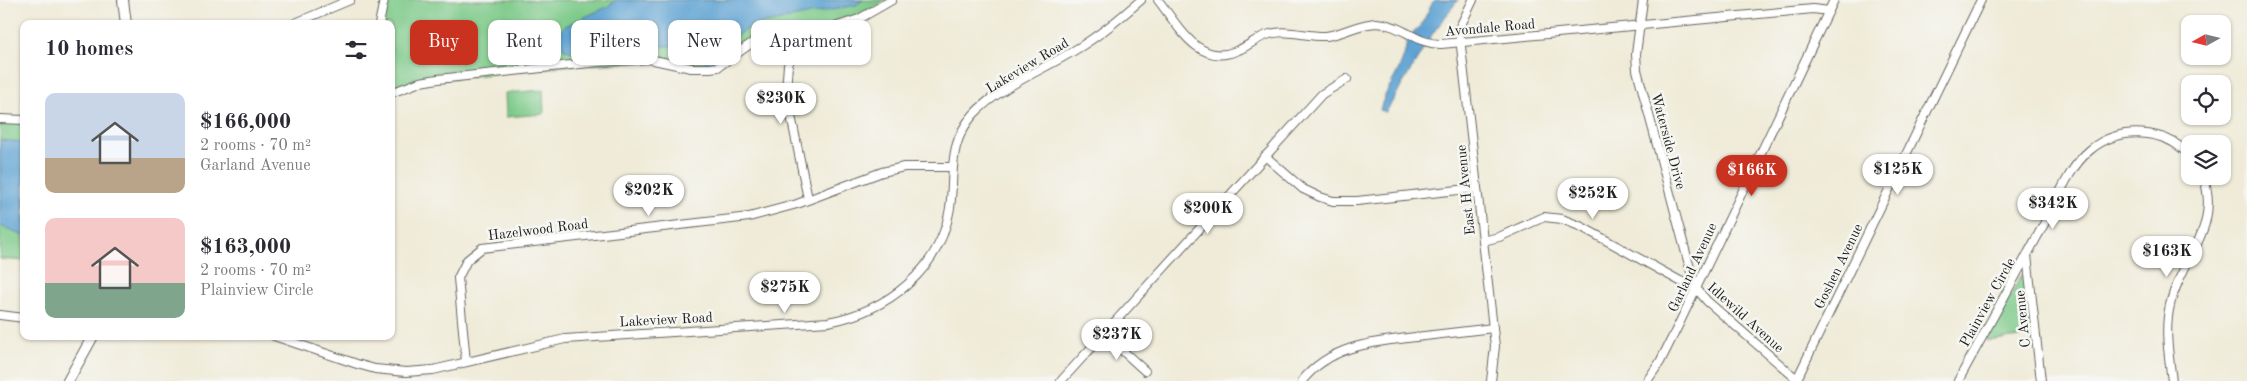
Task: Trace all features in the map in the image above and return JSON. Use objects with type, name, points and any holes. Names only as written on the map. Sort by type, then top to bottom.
[{"type":"main road","points":[[123,0],[126,20]]},
{"type":"main road","points":[[68,381],[91,340]]},
{"type":"street","points":[[302,20],[350,0]]},
{"type":"street","points":[[380,20],[384,0]]},
{"type":"street","points":[[856,20],[892,0]]},
{"type":"street","name":"Lakeview Road","points":[[286,340],[356,364],[394,372],[433,370],[565,339],[828,322],[868,311],[901,291],[917,275],[934,253],[950,210],[952,167],[958,141],[976,112],[995,97],[1100,34],[1141,0]]},
{"type":"street","name":"Avondale Road","points":[[1158,0],[1194,45],[1209,54],[1216,55],[1226,55],[1259,38],[1281,32],[1325,36],[1366,24],[1378,23],[1395,26],[1430,44],[1461,43],[1813,9],[1829,11]]},
{"type":"street","name":"East H Avenue","points":[[1473,0],[1461,22],[1461,43],[1493,328],[1495,353],[1491,381]]},
{"type":"street","name":"Waterside Drive","points":[[1643,0],[1636,54],[1637,70],[1695,287]]},
{"type":"street","name":"Garland Avenue","points":[[1647,381],[1660,362],[1834,0]]},
{"type":"street","name":"Goshen Avenue","points":[[1797,380],[1981,0]]},
{"type":"street","points":[[395,91],[420,82],[438,79],[600,62],[649,59],[702,69],[718,67],[751,44]]},
{"type":"street","points":[[788,65],[786,91],[808,199]]},
{"type":"street","points":[[1060,381],[1322,94],[1347,79]]},
{"type":"street","points":[[0,119],[20,120]]},
{"type":"street","name":"Plainview Circle","points":[[1958,381],[2077,164],[2095,146],[2120,135],[2146,133],[2170,140],[2181,149]]},
{"type":"street","points":[[1265,156],[1303,189],[1333,200],[1357,201],[1477,188]]},
{"type":"street","name":"Hazelwood Road","points":[[466,362],[458,278],[467,260],[482,248],[749,217],[808,199],[896,168],[952,167]]},
{"type":"street","points":[[2172,381],[2167,330],[2169,307],[2176,286],[2206,222],[2209,200],[2205,185]]},
{"type":"street","name":"Idlewild Avenue","points":[[1483,241],[1499,237],[1544,217],[1562,218],[1582,227],[1651,266],[1695,287],[1707,301],[1797,380]]},
{"type":"street","name":"C Avenue","points":[[2027,255],[2041,381]]},
{"type":"street","points":[[0,315],[20,318]]},
{"type":"street","points":[[1302,381],[1328,358],[1360,344],[1493,328]]},
{"type":"street","points":[[1104,334],[1145,371]]},
{"type":"green space","points":[[385,0],[887,0],[851,20],[751,20],[751,42],[741,48],[741,20],[668,20],[668,61],[658,61],[658,20],[571,20],[571,65],[584,65],[420,82],[395,91],[395,20],[380,20]]},
{"type":"green space","points":[[543,90],[544,114],[506,117],[505,93]]},
{"type":"green space","points":[[0,117],[20,119],[20,261],[0,259]]},
{"type":"green space","points":[[2023,275],[2031,336],[1986,341],[2021,276]]},
{"type":"water","points":[[616,0],[863,0],[856,5],[781,20],[751,20],[751,26],[741,33],[741,20],[668,20],[668,46],[658,47],[658,20],[578,20],[607,7]]},
{"type":"water","points":[[1434,0],[1458,0],[1433,33],[1386,112],[1380,110],[1403,59],[1407,38],[1421,25]]},
{"type":"water","points":[[571,23],[571,52],[564,49],[561,43],[561,32],[565,26]]},
{"type":"water","points":[[0,140],[20,142],[20,234],[0,226]]}]
